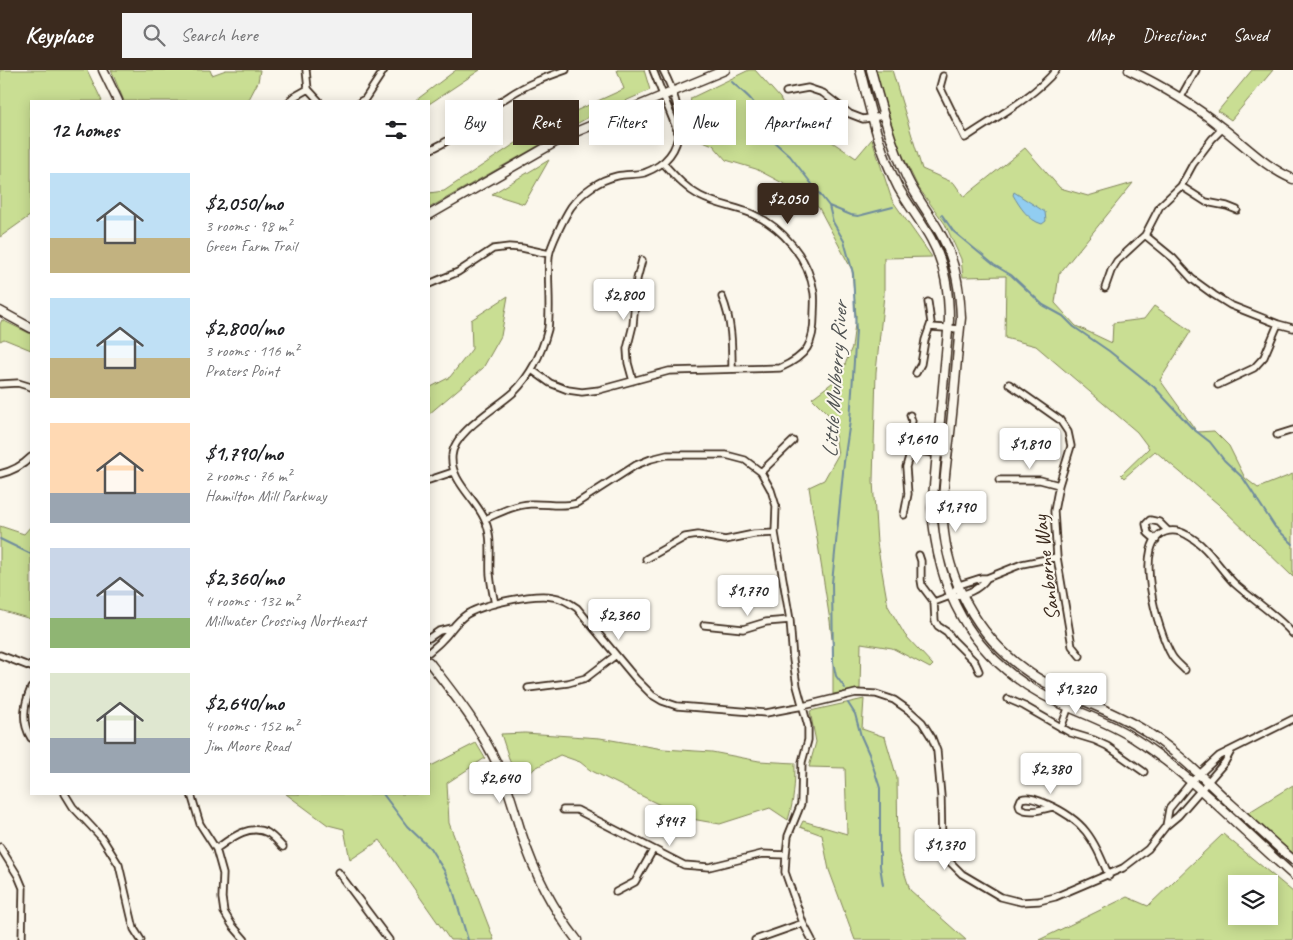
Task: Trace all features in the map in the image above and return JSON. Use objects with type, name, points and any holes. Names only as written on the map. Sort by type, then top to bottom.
[{"type":"street","points":[[103,70],[118,100]]},
{"type":"street","points":[[306,70],[308,89],[317,100]]},
{"type":"street","points":[[363,100],[384,70]]},
{"type":"street","points":[[430,150],[445,144],[508,96],[532,82],[566,70]]},
{"type":"street","points":[[653,70],[674,121]]},
{"type":"street","points":[[663,70],[674,100]]},
{"type":"street","points":[[430,215],[566,136],[725,70]]},
{"type":"street","points":[[860,70],[883,151],[898,187],[932,241],[942,266],[949,295],[948,328],[932,508],[934,536],[939,561],[950,596],[965,624],[985,651],[1016,678],[1043,695],[1134,738],[1163,758],[1293,876]]},
{"type":"street","points":[[871,70],[893,147],[909,181],[940,231],[950,251],[957,273],[960,294],[960,329],[943,520],[948,553],[963,596],[989,638],[1025,670],[1042,681],[1141,728],[1199,774],[1293,860]]},
{"type":"street","points":[[943,76],[940,87],[964,138],[1016,104],[1048,80],[1056,70]]},
{"type":"street","points":[[1129,70],[1181,98],[1223,128],[1261,160],[1281,174],[1293,179]]},
{"type":"street","points":[[1181,98],[1196,70]]},
{"type":"street","points":[[786,92],[808,88],[823,93],[850,114],[862,119],[884,116]]},
{"type":"street","points":[[291,100],[308,89]]},
{"type":"street","points":[[1105,288],[1117,261],[1145,235],[1160,206],[1181,186],[1193,164],[1223,128]]},
{"type":"street","points":[[495,604],[490,575],[490,546],[485,519],[453,472],[452,454],[455,444],[462,435],[514,391],[532,370],[545,341],[548,329],[549,254],[571,208],[586,191],[599,182],[618,176],[643,173],[663,164],[676,145]]},
{"type":"street","points":[[532,370],[550,383],[568,390],[582,392],[599,390],[669,371],[780,368],[795,362],[808,348],[814,326],[815,294],[810,276],[801,257],[770,222],[702,197],[685,187],[663,164]]},
{"type":"street","points":[[1181,186],[1206,202],[1237,210]]},
{"type":"street","points":[[1145,235],[1168,253],[1192,278],[1214,295],[1230,305],[1293,328]]},
{"type":"street","points":[[430,284],[458,272],[493,249],[522,248],[549,254]]},
{"type":"street","points":[[633,381],[628,363],[627,349],[633,325],[637,279],[642,260]]},
{"type":"street","points":[[722,297],[727,309],[731,330],[732,370]]},
{"type":"street","points":[[916,373],[921,364],[925,340],[930,327],[931,313],[928,302]]},
{"type":"street","points":[[0,311],[30,327]]},
{"type":"street","points":[[1218,385],[1254,368],[1264,357],[1278,324]]},
{"type":"street","points":[[930,327],[960,329]]},
{"type":"street","points":[[0,384],[18,383],[30,387]]},
{"type":"street","name":"Sanborne Way","points":[[1009,384],[1060,420],[1068,432],[1071,446],[1059,485],[1054,511],[1057,557],[1072,646],[1080,656]]},
{"type":"street","points":[[904,515],[908,506],[906,467],[911,450],[909,435],[912,421],[910,416]]},
{"type":"street","points":[[1277,435],[1293,430]]},
{"type":"street","points":[[761,472],[793,441]]},
{"type":"street","points":[[911,450],[948,455]]},
{"type":"street","points":[[485,519],[529,504],[566,506],[577,503],[636,465],[667,455],[726,455],[745,460],[761,472],[771,490],[776,506],[775,533],[790,620],[793,660],[808,726],[808,740],[802,762],[801,804],[788,836],[785,872],[803,923],[812,940]]},
{"type":"street","points":[[0,474],[12,471],[30,458]]},
{"type":"street","points":[[430,480],[453,472]]},
{"type":"street","points":[[999,480],[1040,480],[1059,485]]},
{"type":"street","points":[[1156,540],[1146,528],[1146,524],[1150,520],[1159,522],[1168,531]]},
{"type":"street","points":[[1185,670],[1172,658],[1164,640],[1155,613],[1150,587],[1149,560],[1153,544],[1159,535],[1168,531],[1178,531],[1195,540],[1208,551],[1234,582],[1293,634]]},
{"type":"street","points":[[646,559],[685,537],[698,535],[725,540],[754,534],[775,533]]},
{"type":"street","points":[[919,556],[922,560],[922,586],[934,602],[935,621],[975,662],[979,671]]},
{"type":"street","points":[[950,596],[958,585],[987,578],[1022,564],[1057,557]]},
{"type":"street","points":[[934,602],[950,596],[963,596],[983,584],[987,578]]},
{"type":"street","points":[[430,651],[444,638],[451,628],[468,614],[495,604],[533,596],[553,597],[566,601],[577,608],[636,679],[662,701],[677,706],[766,714],[856,693],[876,694],[894,700],[922,722],[932,738],[937,751],[941,796],[942,846],[950,862],[962,874],[1001,898],[1021,902],[1039,902],[1055,897],[1109,876],[1124,868],[1148,849],[1166,826],[1178,816],[1225,762],[1231,751]]},
{"type":"street","points":[[704,625],[743,629],[766,622],[790,620]]},
{"type":"street","points":[[430,637],[438,631],[451,628]]},
{"type":"street","points":[[0,655],[30,667]]},
{"type":"street","points":[[528,688],[568,683],[586,678],[616,655]]},
{"type":"street","points":[[430,663],[480,730],[501,772],[522,837],[538,876],[576,940]]},
{"type":"street","points":[[30,690],[25,702],[25,716],[30,736]]},
{"type":"street","points":[[1061,728],[1073,695]]},
{"type":"street","points":[[1008,699],[1024,706],[1061,728],[1107,746],[1144,772]]},
{"type":"street","points":[[1166,826],[1170,810],[1191,782],[1219,756],[1293,718]]},
{"type":"street","points":[[66,795],[102,838],[119,865],[134,930],[141,940]]},
{"type":"street","points":[[191,795],[200,824],[216,849],[223,874],[222,898],[224,912],[245,940]]},
{"type":"street","points":[[1052,807],[1024,811],[1020,808],[1019,804],[1021,799],[1026,797],[1052,807],[1068,814],[1088,832],[1109,876]]},
{"type":"street","points":[[563,810],[577,810],[684,865],[709,867],[762,854],[786,855]]},
{"type":"street","points":[[216,849],[238,834],[254,830],[267,833],[283,847]]},
{"type":"street","points":[[0,846],[23,888],[22,940]]},
{"type":"street","points":[[616,892],[635,882],[653,850]]},
{"type":"street","points":[[338,872],[389,940]]},
{"type":"street","points":[[755,940],[803,923]]},
{"type":"green space","points":[[0,70],[87,70],[102,100],[30,100],[30,216],[0,237]]},
{"type":"green space","points":[[111,70],[210,70],[212,75],[226,70],[260,70],[258,82],[249,100],[124,100]]},
{"type":"green space","points":[[456,70],[480,70],[430,103],[430,100],[416,100]]},
{"type":"green space","points":[[617,70],[644,70],[650,90],[628,100],[600,100],[624,89]]},
{"type":"green space","points":[[749,70],[755,70],[781,100],[746,100],[746,145],[836,145],[856,158],[872,139],[892,200],[932,257],[884,258],[884,295],[876,372],[873,481],[877,543],[888,606],[905,635],[933,665],[930,668],[892,648],[861,643],[860,689],[833,694],[833,648],[830,621],[809,487],[824,480],[838,455],[833,419],[812,398],[840,377],[852,347],[856,316],[852,270],[819,208],[790,187],[756,169],[726,160],[713,145],[736,145],[736,100],[691,100],[691,98]]},
{"type":"green space","points":[[875,70],[892,70],[922,169],[954,183],[964,197],[1025,148],[1060,188],[1088,196],[1133,183],[1059,274],[1055,303],[1076,326],[1112,343],[1113,323],[1144,319],[1154,306],[1191,331],[1160,380],[1197,432],[1214,431],[1229,446],[1245,478],[1258,488],[1293,474],[1293,577],[1218,504],[1155,451],[1124,478],[1121,475],[1149,448],[1137,432],[1036,346],[1005,338],[1006,276],[963,277],[961,259],[945,224],[918,187],[898,146]]},
{"type":"green space","points":[[1252,70],[1273,70],[1231,120],[1218,111]]},
{"type":"green space","points":[[589,105],[589,117],[579,123],[579,109]]},
{"type":"green space","points":[[513,145],[540,145],[430,207],[430,193],[444,191]]},
{"type":"green space","points":[[549,160],[524,204],[492,194]]},
{"type":"green space","points":[[508,296],[501,336],[483,368],[430,413],[430,387],[450,377],[472,349],[471,320]]},
{"type":"green space","points":[[2,320],[30,334],[30,350],[4,339],[0,341],[0,324]]},
{"type":"green space","points":[[0,526],[24,534],[30,527],[30,619],[0,610]]},
{"type":"green space","points":[[864,699],[862,729],[885,737],[897,778],[898,853],[910,890],[966,940],[855,940],[829,870],[822,835],[800,827],[803,821],[847,834],[845,768],[809,767],[816,742],[810,711]]},
{"type":"green space","points":[[525,733],[600,738],[663,749],[712,752],[759,761],[795,763],[794,792],[788,820],[770,808],[720,824],[686,818],[590,770],[580,762],[560,755],[535,768],[518,786],[501,734]]},
{"type":"green space","points":[[476,743],[485,758],[447,783],[449,823],[494,940],[450,940],[380,840],[350,860],[344,829],[328,825],[287,795],[430,795],[430,766]]},
{"type":"green space","points":[[1293,785],[1293,853],[1246,814]]},
{"type":"green space","points":[[1223,834],[1272,875],[1228,875],[1228,925],[1278,925],[1278,880],[1293,892],[1293,940],[1039,940],[1127,897],[1148,906]]},
{"type":"water","points":[[1014,192],[1045,212],[1046,221],[1042,224],[1029,216],[1016,200],[1013,195]]},
{"type":"waterway","name":"Little Mulberry River","points":[[732,82],[755,104],[759,114],[761,130],[769,135],[790,156],[829,206],[833,222],[844,241],[853,273],[856,331],[850,421],[832,583],[833,662],[836,676],[845,688]]},
{"type":"waterway","points":[[829,206],[858,216],[893,207]]},
{"type":"waterway","points":[[942,215],[953,231],[994,265],[1011,275],[1043,305],[1063,316],[1074,327],[1109,351],[1154,387],[1192,428],[1210,442],[1224,460],[1243,478],[1275,527],[1293,544]]},
{"type":"waterway","points":[[0,539],[30,554]]},
{"type":"waterway","name":"Little Mulberry River","points":[[848,703],[855,714],[880,788],[880,866],[883,885]]},
{"type":"waterway","points":[[384,795],[407,826],[430,848],[445,872],[453,890],[468,940]]}]
